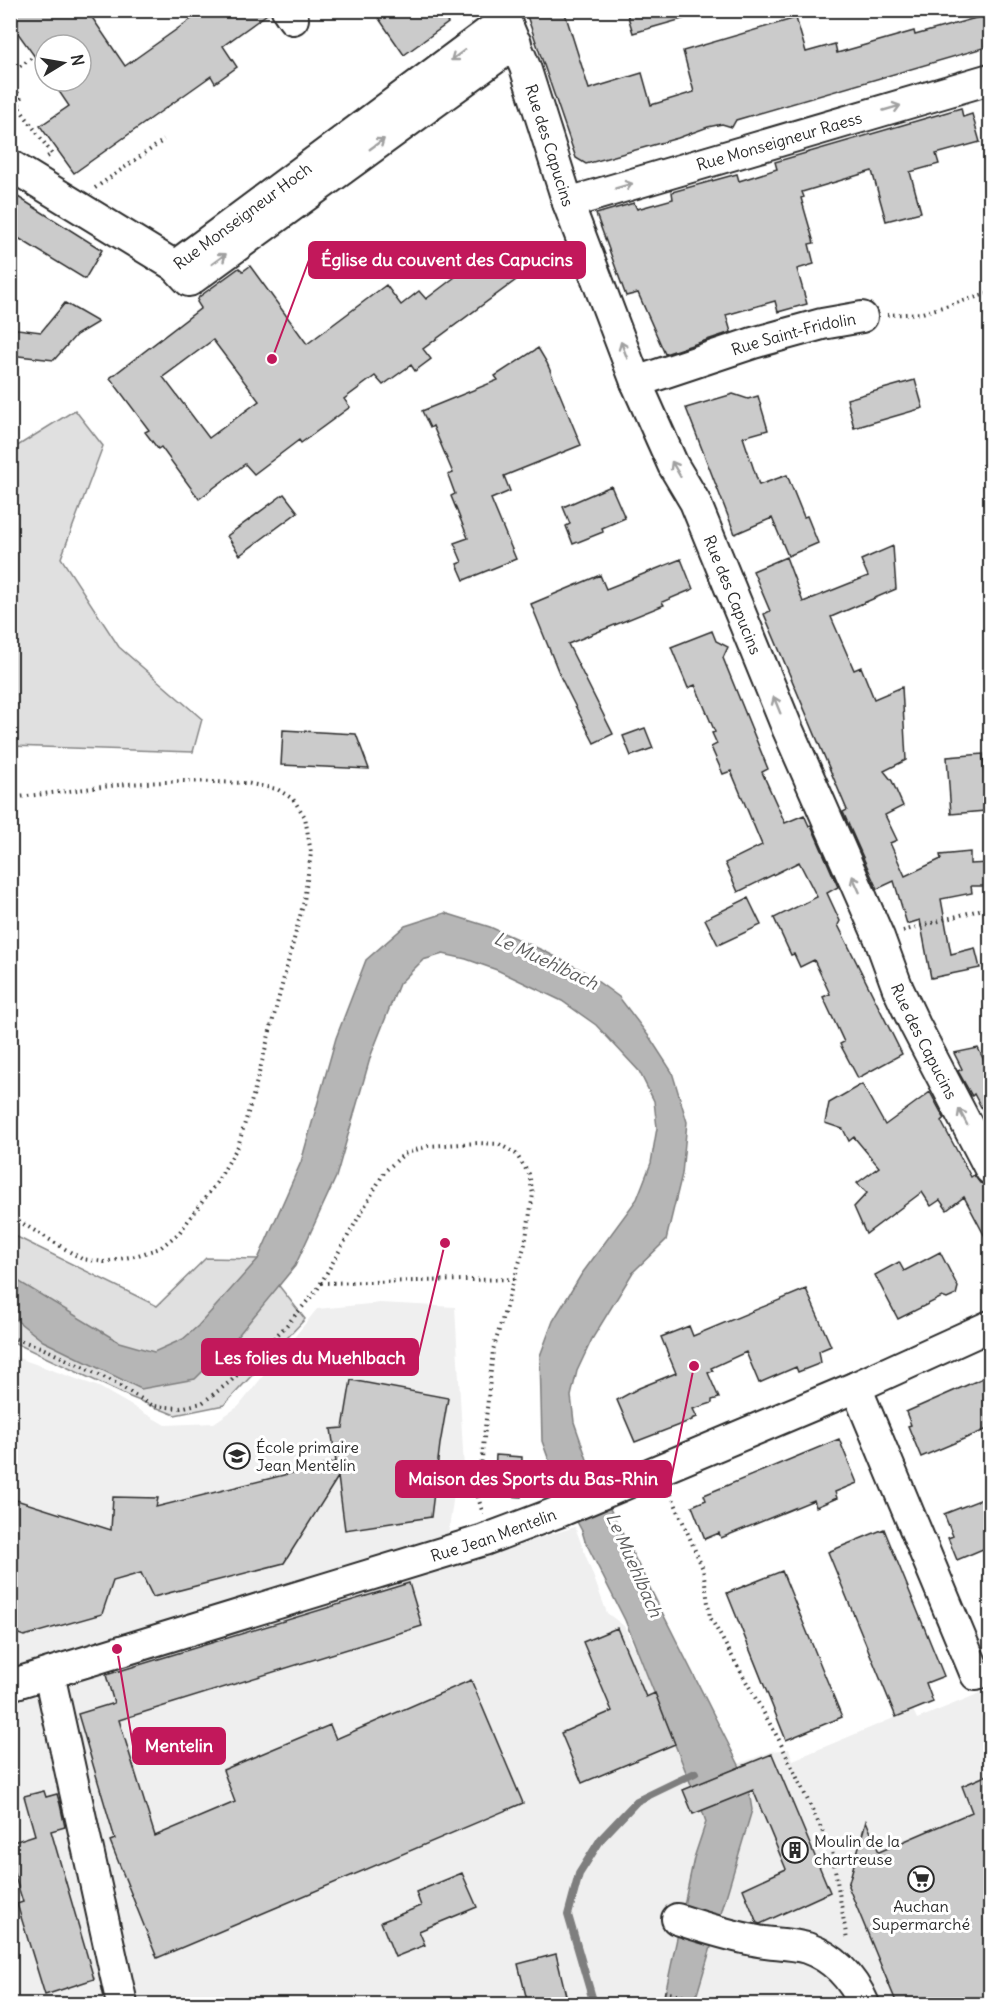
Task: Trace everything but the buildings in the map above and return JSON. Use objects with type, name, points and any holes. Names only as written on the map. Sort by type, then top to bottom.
[{"type":"street","name":"Rue des Capucins","points":[[507,24],[568,203],[636,382],[668,455],[695,502],[788,730],[879,937],[898,990],[990,1169]]},
{"type":"street","name":"Rue Monseigneur Hoch","points":[[10,165],[175,266],[507,24]]},
{"type":"street","name":"Rue Monseigneur Raess","points":[[568,203],[990,79]]},
{"type":"street","name":"Rue Saint-Fridolin","points":[[636,382],[753,343],[822,324],[862,317]]},
{"type":"street","name":"Rue Jean Mentelin","points":[[10,1686],[489,1538],[561,1511],[856,1387],[990,1326]]},
{"type":"street","points":[[856,1387],[976,1675]]},
{"type":"street","points":[[49,1674],[122,2004]]},
{"type":"street","points":[[677,1919],[755,1941],[807,1948],[830,1960],[860,1995]]},
{"type":"path","points":[[10,73],[33,57]]},
{"type":"path","points":[[10,82],[21,97],[18,106],[10,111]]},
{"type":"path","points":[[18,106],[52,154],[45,158]]},
{"type":"path","points":[[90,191],[164,140]]},
{"type":"path","name":"Rue Saint-Fridolin","points":[[862,317],[922,313],[990,293]]},
{"type":"path","points":[[10,798],[127,784],[183,781],[246,783],[277,789],[293,799],[305,817],[311,853],[304,901],[238,1146],[217,1182],[179,1233],[160,1248],[104,1262],[82,1259],[10,1216]]},
{"type":"path","points":[[879,937],[990,907]]},
{"type":"path","points":[[10,1338],[40,1347],[112,1381],[153,1406],[180,1408],[202,1403],[231,1381],[285,1326],[321,1283],[385,1171],[404,1154],[428,1146],[499,1144],[516,1154],[529,1174],[533,1194],[525,1244],[493,1350],[487,1394],[478,1497],[489,1538]]},
{"type":"path","points":[[321,1283],[515,1280]]},
{"type":"path","points":[[660,1468],[703,1569],[710,1617],[779,1740],[831,1851],[848,1940]]},
{"type":"path","points":[[664,1992],[702,2000]]},
{"type":"shaded area","points":[[75,410],[103,446],[61,558],[119,647],[202,719],[193,752],[11,746],[11,450]]},
{"type":"shaded area","points":[[11,1234],[157,1306],[206,1258],[258,1259],[305,1319],[224,1405],[175,1415],[130,1397],[11,1341]]},
{"type":"shaded area","name":"École primaire Jean Mentelin","points":[[380,1303],[455,1307],[465,1487],[454,1494],[448,1536],[11,1671],[10,1355],[99,1387],[165,1425],[214,1423],[239,1406],[317,1309]]},
{"type":"shaded area","points":[[575,1527],[607,1613],[624,1626],[655,1693],[690,1782],[773,1751],[789,1749],[793,1760],[913,1710],[917,1719],[990,1689],[990,2004],[11,2004],[11,1697],[194,1644]]},
{"type":"water","name":"Le Muehlbach","points":[[445,913],[490,927],[544,951],[583,971],[619,997],[672,1072],[687,1122],[682,1174],[666,1240],[633,1272],[592,1339],[577,1371],[571,1396],[574,1422],[591,1471],[740,1767],[692,1787],[625,1620],[559,1488],[542,1441],[540,1356],[553,1321],[581,1275],[637,1199],[651,1163],[657,1128],[654,1101],[639,1071],[596,1025],[562,1001],[497,970],[443,954],[423,960],[399,984],[371,1055],[336,1177],[295,1266],[236,1338],[195,1379],[141,1389],[43,1341],[11,1316],[10,1276],[119,1342],[154,1352],[183,1339],[198,1326],[258,1259],[301,1162],[336,1038],[366,960],[405,926]]},
{"type":"water","points":[[749,1791],[752,1810],[694,2004],[663,2004],[694,1858],[706,1822],[702,1810]]},
{"type":"waterway","points":[[594,2004],[568,1915],[579,1874],[601,1839],[637,1801],[695,1773]]},
{"type":"place","name":"Église du couvent des Capucins","points":[[272,359]]},
{"type":"place","name":"Les folies du Muehlbach","points":[[445,1243]]},
{"type":"place","name":"Maison des Sports du Bas-Rhin","points":[[694,1366]]},
{"type":"place","name":"École primaire Jean Mentelin","points":[[237,1456]]},
{"type":"place","name":"Mentelin","points":[[117,1649]]},
{"type":"place","name":"Moulin de la chartreuse","points":[[795,1850]]},
{"type":"place","name":"Auchan Supermarché","points":[[921,1879]]}]
